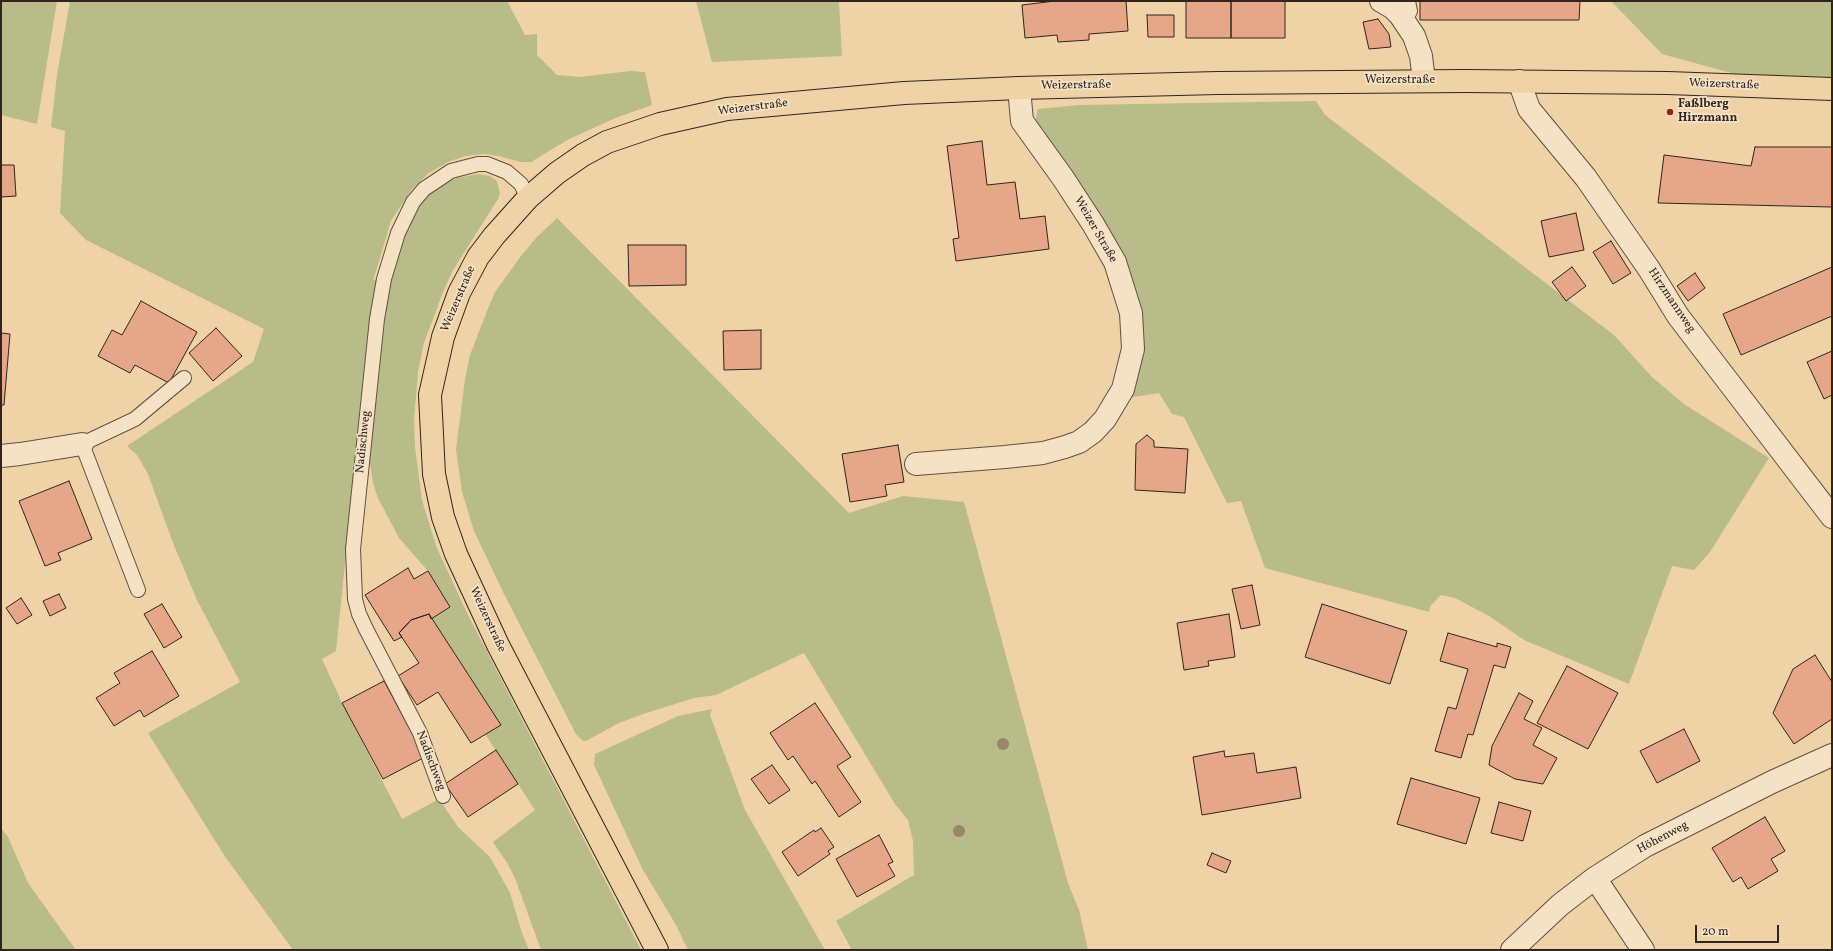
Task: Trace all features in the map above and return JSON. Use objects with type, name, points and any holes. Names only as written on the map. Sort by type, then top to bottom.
[{"type":"main road","name":"Weizerstraße","points":[[658,950],[498,645],[456,554],[442,517],[434,474],[430,395],[443,336],[459,293],[478,257],[510,216],[525,191],[557,173],[583,154],[607,142],[660,124],[727,110],[904,93],[1019,88],[1218,83],[1424,81],[1668,83],[1832,89]]},
{"type":"street","points":[[1381,1],[1393,8],[1406,11],[1421,56],[1424,81]]},
{"type":"street","name":"Hirzmannweg","points":[[1519,81],[1530,109],[1586,178],[1649,269],[1678,316],[1832,517]]},
{"type":"street","name":"Weizer Straße","points":[[916,464],[1043,453],[1079,442],[1093,432],[1105,419],[1123,389],[1133,350],[1131,313],[1115,262],[1093,224],[1022,121],[1019,88]]},
{"type":"street","points":[[1,456],[82,444]]},
{"type":"street","name":"Höhenweg","points":[[1512,950],[1560,905],[1595,878],[1645,846],[1772,782],[1832,755]]},
{"type":"street","points":[[1595,878],[1643,950]]},
{"type":"lane","name":"Nadischweg","points":[[443,796],[420,734],[366,629],[359,614],[355,599],[353,549],[372,363],[384,279],[398,233],[413,202],[424,189],[451,171],[478,164],[487,164],[507,172],[525,191]]},
{"type":"lane","points":[[138,590],[82,444],[135,419],[184,378]]},
{"type":"green space","points":[[1,1],[57,1],[37,124],[1,115]]},
{"type":"green space","points":[[70,1],[507,1],[525,35],[537,34],[537,55],[557,75],[581,77],[630,71],[645,72],[652,105],[618,117],[569,139],[531,162],[520,162],[499,156],[484,154],[465,156],[448,162],[429,173],[412,189],[391,221],[373,281],[378,278],[365,370],[336,651],[322,659],[342,703],[402,819],[439,799],[458,827],[490,857],[510,893],[522,933],[529,950],[293,950],[224,855],[148,733],[240,682],[197,600],[173,543],[148,474],[137,455],[127,446],[253,362],[264,329],[86,240],[60,213],[65,131],[51,127],[57,75]]},
{"type":"green space","points":[[696,1],[839,1],[842,56],[712,62]]},
{"type":"green space","points":[[1611,1],[1832,1],[1832,77],[1735,74],[1662,54]]},
{"type":"green space","points":[[1316,101],[1325,115],[1614,335],[1652,377],[1684,404],[1769,458],[1710,552],[1694,570],[1672,566],[1629,684],[1524,640],[1489,616],[1455,598],[1441,595],[1431,605],[1429,612],[1265,568],[1241,501],[1227,503],[1184,417],[1172,414],[1159,393],[1128,398],[1143,333],[1037,124],[1036,118],[1038,109],[1079,105]]},
{"type":"green space","points":[[478,174],[490,176],[497,181],[500,193],[498,199],[453,270],[424,343],[418,372],[414,421],[415,447],[422,500],[436,546],[467,613],[641,950],[541,950],[515,878],[493,842],[535,810],[485,734],[500,725],[431,619],[450,607],[428,571],[399,538],[378,498],[373,483],[369,456],[384,320],[391,281],[404,235],[419,206],[429,194],[440,185],[457,178]]},
{"type":"green space","points":[[557,218],[849,513],[903,496],[964,502],[1068,883],[1079,910],[1088,950],[852,950],[836,921],[914,875],[913,841],[908,820],[895,804],[804,653],[716,695],[694,698],[643,714],[619,723],[586,741],[583,741],[576,734],[504,594],[474,531],[462,492],[456,450],[465,379],[470,355],[495,292],[521,256],[537,237]]},
{"type":"green space","points":[[712,709],[710,715],[745,810],[825,950],[688,950],[676,925],[643,870],[594,765],[595,754],[678,716]]},
{"type":"green space","points":[[1,828],[8,837],[28,883],[76,950],[1,950]]},
{"type":"building","points":[[1055,1],[1126,1],[1128,31],[1089,34],[1089,40],[1058,42],[1057,35],[1025,38],[1022,5]]},
{"type":"building","points":[[1186,1],[1231,1],[1231,38],[1186,38]]},
{"type":"building","points":[[1231,1],[1285,1],[1285,38],[1231,38]]},
{"type":"building","points":[[1420,1],[1580,1],[1579,20],[1420,20]]},
{"type":"building","points":[[1147,15],[1174,15],[1174,37],[1148,37]]},
{"type":"building","points":[[1378,19],[1389,34],[1391,47],[1369,49],[1363,22]]},
{"type":"building","points":[[982,141],[987,185],[1015,182],[1020,219],[1045,216],[1049,249],[956,261],[953,239],[959,238],[947,146]]},
{"type":"building","points":[[1755,147],[1832,147],[1832,207],[1658,203],[1664,155],[1751,166]]},
{"type":"building","points":[[1,165],[14,165],[16,196],[1,197]]},
{"type":"building","points":[[1576,213],[1584,250],[1549,257],[1541,221]]},
{"type":"building","points":[[1611,241],[1631,273],[1613,284],[1593,252]]},
{"type":"building","points":[[628,245],[686,245],[686,285],[629,286]]},
{"type":"building","points":[[1572,267],[1586,286],[1566,301],[1552,282]]},
{"type":"building","points":[[1832,267],[1832,316],[1741,355],[1723,314]]},
{"type":"building","points":[[1695,273],[1705,288],[1688,301],[1677,286]]},
{"type":"building","points":[[141,301],[197,332],[169,383],[135,365],[130,373],[98,356],[112,330],[122,335]]},
{"type":"building","points":[[216,328],[242,356],[213,381],[189,353]]},
{"type":"building","points":[[761,330],[761,369],[724,370],[723,331]]},
{"type":"building","points":[[1,333],[10,334],[4,405],[1,405]]},
{"type":"building","points":[[1832,351],[1832,395],[1824,399],[1807,362]]},
{"type":"building","points":[[1147,435],[1154,441],[1154,447],[1188,449],[1185,493],[1135,490],[1136,444]]},
{"type":"building","points":[[898,445],[904,482],[885,485],[887,496],[850,502],[842,454]]},
{"type":"building","points":[[69,481],[92,539],[58,553],[61,560],[45,566],[19,501]]},
{"type":"building","points":[[408,568],[414,579],[428,571],[450,607],[431,619],[429,614],[411,620],[399,633],[402,637],[394,641],[365,595]]},
{"type":"building","points":[[1252,585],[1260,625],[1241,629],[1232,589]]},
{"type":"building","points":[[59,594],[66,608],[50,616],[43,601]]},
{"type":"building","points":[[21,598],[32,615],[17,624],[6,608]]},
{"type":"building","points":[[162,604],[182,637],[164,648],[144,614]]},
{"type":"building","points":[[1322,604],[1407,631],[1390,684],[1305,657]]},
{"type":"building","points":[[429,614],[501,725],[471,743],[438,692],[417,705],[398,676],[419,663],[399,633],[411,620]]},
{"type":"building","points":[[1229,614],[1235,657],[1208,661],[1209,666],[1184,670],[1177,623]]},
{"type":"building","points":[[1448,633],[1497,647],[1497,643],[1511,647],[1505,668],[1494,665],[1473,735],[1468,734],[1461,758],[1435,751],[1448,707],[1456,709],[1468,669],[1440,661]]},
{"type":"building","points":[[152,651],[179,696],[144,717],[140,710],[114,726],[96,698],[120,683],[114,673]]},
{"type":"building","points":[[1815,655],[1832,682],[1832,719],[1794,744],[1773,713],[1793,669]]},
{"type":"building","points":[[1567,666],[1618,693],[1588,749],[1537,723]]},
{"type":"building","points":[[384,681],[425,757],[383,779],[342,703]]},
{"type":"building","points":[[1519,693],[1533,701],[1524,719],[1542,728],[1533,745],[1557,758],[1543,784],[1515,779],[1489,765],[1492,746]]},
{"type":"building","points":[[815,703],[851,757],[837,766],[861,802],[839,817],[815,781],[812,784],[793,756],[788,760],[770,733]]},
{"type":"building","points":[[1684,729],[1700,761],[1657,783],[1640,751]]},
{"type":"building","points":[[496,750],[518,784],[468,817],[445,784]]},
{"type":"building","points":[[1224,751],[1225,757],[1254,753],[1257,773],[1296,767],[1301,798],[1202,815],[1193,757]]},
{"type":"building","points":[[772,765],[790,790],[769,804],[751,779]]},
{"type":"building","points":[[1411,778],[1480,798],[1466,844],[1397,824]]},
{"type":"building","points":[[1499,802],[1531,811],[1523,841],[1491,833]]},
{"type":"building","points":[[1765,817],[1785,851],[1771,859],[1778,871],[1748,889],[1741,877],[1733,882],[1712,848]]},
{"type":"building","points":[[821,828],[834,847],[828,851],[830,854],[798,876],[782,852],[814,830],[815,832]]},
{"type":"building","points":[[879,835],[893,862],[888,864],[895,876],[857,897],[836,859]]},
{"type":"building","points":[[1212,853],[1231,861],[1226,873],[1207,865]]},
{"type":"place","name":"Faßlberg Hirzmann","points":[[1670,112]]}]
